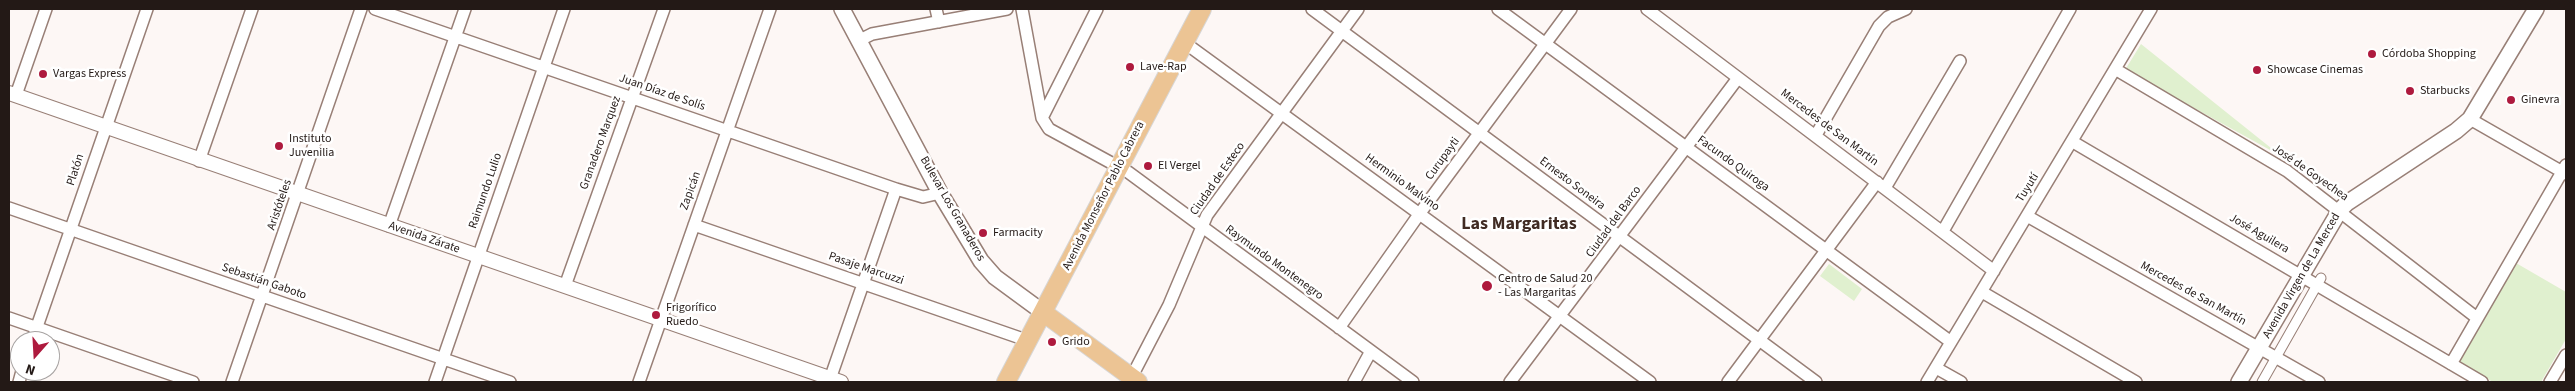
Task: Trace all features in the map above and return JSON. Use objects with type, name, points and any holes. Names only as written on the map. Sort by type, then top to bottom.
[{"type":"main road","name":"Bulevar Los Granaderos","points":[[842,9],[940,193],[988,270],[1132,381]]},
{"type":"main road","name":"Avenida Monseñor Pablo Cabrera","points":[[1006,382],[1202,9]]},
{"type":"main road","name":"Avenida Virgen de La Merced","points":[[2240,382],[2340,210],[2347,203],[2456,131],[2470,119],[2536,9]]},
{"type":"street","points":[[12,94],[46,9]]},
{"type":"street","name":"Platón","points":[[35,331],[147,9]]},
{"type":"street","points":[[199,161],[252,9]]},
{"type":"street","name":"Aristóteles","points":[[232,382],[362,9]]},
{"type":"street","name":"Juan Díaz de Solís","points":[[375,9],[896,189],[922,197],[940,193]]},
{"type":"street","points":[[389,226],[465,9]]},
{"type":"street","name":"Raimundo Lulio","points":[[435,382],[564,9]]},
{"type":"street","name":"Granadero Marquez","points":[[565,286],[664,9]]},
{"type":"street","name":"Zapicán","points":[[639,382],[770,9]]},
{"type":"street","points":[[936,9],[938,22]]},
{"type":"street","points":[[858,41],[872,34],[1007,9]]},
{"type":"street","points":[[1022,9],[1042,118]]},
{"type":"street","points":[[1042,118],[1097,9]]},
{"type":"street","name":"Ernesto Soneira","points":[[1312,9],[1816,382]]},
{"type":"street","name":"Ciudad de Esteco","points":[[1132,381],[1169,305],[1206,215],[1358,9]]},
{"type":"street","name":"Facundo Quiroga","points":[[1498,9],[1951,342]]},
{"type":"street","name":"Curupayti","points":[[1339,328],[1420,213],[1571,9]]},
{"type":"street","name":"Mercedes de San Martín","points":[[1647,9],[1994,271]]},
{"type":"street","points":[[1816,135],[1879,26],[1888,17],[1906,9]]},
{"type":"street","points":[[1943,231],[2070,9]]},
{"type":"street","name":"Tuyutí","points":[[1928,382],[2151,9]]},
{"type":"street","name":"Herminio Malvino","points":[[1184,42],[1650,382]]},
{"type":"street","points":[[1728,382],[1826,251],[1881,185],[1960,61]]},
{"type":"street","name":"José de Goyechea","points":[[2115,69],[2287,171],[2340,210],[2477,318]]},
{"type":"street","name":"Ciudad del Barco","points":[[1510,382],[1562,316],[1738,78]]},
{"type":"street","name":"Avenida Zárate","points":[[12,94],[199,161],[565,286],[833,381]]},
{"type":"street","name":"Raymundo Montenegro","points":[[1042,118],[1056,134],[1118,168],[1202,226],[1413,382]]},
{"type":"street","points":[[2451,364],[2565,170],[2470,119]]},
{"type":"street","name":"José Aguilera","points":[[2073,142],[2302,275],[2319,282],[2482,382]]},
{"type":"street","points":[[833,381],[863,282],[896,189]]},
{"type":"street","name":"Sebastián Gaboto","points":[[9,208],[510,382]]},
{"type":"street","name":"Mercedes de San Martín","points":[[2027,216],[2319,382]]},
{"type":"street","name":"Pasaje Marcuzzi","points":[[694,225],[863,282],[1028,341]]},
{"type":"street","name":"Avenida Virgen de La Merced","points":[[2262,382],[2319,282]]},
{"type":"street","points":[[1982,292],[2136,382]]},
{"type":"street","points":[[9,318],[193,382]]},
{"type":"street","points":[[1354,382],[1371,352]]},
{"type":"street","points":[[2550,382],[2566,355]]},
{"type":"street","points":[[1936,368],[1961,382]]},
{"type":"green space","points":[[2141,44],[2281,156],[2125,70]]},
{"type":"green space","points":[[2516,263],[2566,292],[2566,339],[2541,382],[2493,382],[2458,362]]},
{"type":"green space","points":[[1829,264],[1862,289],[1854,301],[1820,276]]},
{"type":"place","name":"Córdoba Shopping","points":[[2372,54]]},
{"type":"place","name":"Lave-Rap","points":[[1130,67]]},
{"type":"place","name":"Showcase Cinemas","points":[[2257,70]]},
{"type":"place","name":"Vargas Express","points":[[43,74]]},
{"type":"place","name":"Starbucks","points":[[2410,91]]},
{"type":"place","name":"Ginevra","points":[[2511,100]]},
{"type":"place","name":"Instituto Juvenilia","points":[[279,146]]},
{"type":"place","name":"El Vergel","points":[[1148,166]]},
{"type":"place","name":"Farmacity","points":[[983,233]]},
{"type":"place","name":"Centro de Salud 20 - Las Margaritas","points":[[1487,286]]},
{"type":"place","name":"Frigorífico Ruedo","points":[[656,315]]},
{"type":"place","name":"Grido","points":[[1052,342]]},
{"type":"district","name":"Las Margaritas","points":[[1519,225]]}]
